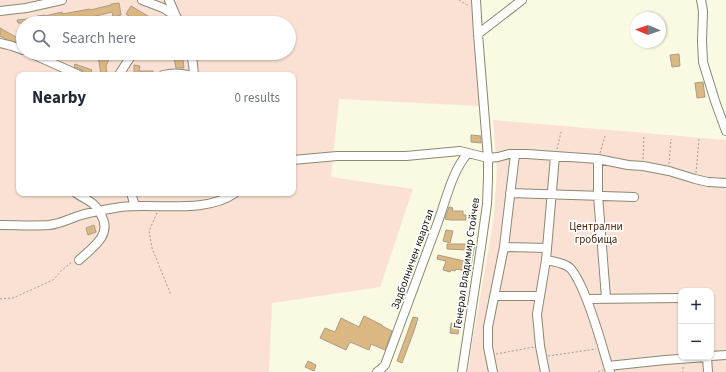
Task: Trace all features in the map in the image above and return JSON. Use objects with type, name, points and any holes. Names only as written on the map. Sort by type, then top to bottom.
[{"type":"street","points":[[0,11],[26,8],[62,0]]},
{"type":"street","points":[[142,0],[163,8],[174,16]]},
{"type":"street","points":[[169,0],[177,16]]},
{"type":"street","name":"Генерал Владимир Стойчев","points":[[462,372],[487,204],[488,179],[488,158],[476,0]]},
{"type":"street","points":[[478,34],[522,0]]},
{"type":"street","points":[[702,0],[703,62],[726,131]]},
{"type":"street","points":[[0,43],[16,48]]},
{"type":"street","points":[[46,60],[72,72]]},
{"type":"street","points":[[121,72],[128,60]]},
{"type":"street","points":[[192,60],[194,72]]},
{"type":"street","points":[[296,160],[336,156],[406,156],[460,151],[488,158],[515,154],[528,154],[598,159],[669,171],[708,182],[726,183]]},
{"type":"street","name":"Задболничен квартал","points":[[377,372],[384,365],[455,174],[462,160],[468,153]]},
{"type":"street","points":[[493,372],[489,355],[488,327],[504,247],[515,154]]},
{"type":"street","points":[[545,372],[540,346],[537,314],[546,260],[555,156]]},
{"type":"street","points":[[598,159],[598,195],[606,298]]},
{"type":"street","points":[[510,193],[634,197]]},
{"type":"street","points":[[79,260],[100,240],[104,234],[105,223],[99,211],[92,203],[81,196]]},
{"type":"street","points":[[132,196],[135,206]]},
{"type":"street","points":[[0,225],[50,225],[79,216],[118,207],[207,204],[220,201],[231,196]]},
{"type":"street","points":[[504,247],[547,248]]},
{"type":"street","points":[[546,260],[565,265],[570,268],[576,276],[587,299],[609,369],[678,359]]},
{"type":"street","points":[[495,296],[540,296]]},
{"type":"street","points":[[587,299],[678,298]]},
{"type":"street","points":[[714,356],[726,354]]},
{"type":"street","points":[[707,360],[708,372]]},
{"type":"path","points":[[459,0],[476,10]]},
{"type":"path","points":[[555,156],[561,132]]},
{"type":"path","points":[[643,166],[644,135]]},
{"type":"path","points":[[598,159],[605,136]]},
{"type":"path","points":[[695,179],[699,139]]},
{"type":"path","points":[[669,171],[670,140]]},
{"type":"path","points":[[160,206],[149,231],[152,248],[170,295]]},
{"type":"path","points":[[0,299],[13,298],[53,280],[72,262],[79,260]]},
{"type":"path","points":[[489,355],[540,346]]},
{"type":"path","points":[[542,357],[603,348]]},
{"type":"green space","points":[[0,0],[476,0],[481,106],[339,99],[331,177],[413,189],[380,287],[272,303],[269,372],[0,372]]},
{"type":"green space","name":"Централни гробища","points":[[493,120],[726,140],[726,372],[468,372],[494,217],[497,169]]},
{"type":"building","points":[[119,3],[121,15],[113,16],[112,12],[96,16],[45,16],[62,12],[62,14],[90,10]]},
{"type":"building","points":[[131,6],[148,16],[129,16],[126,14]]},
{"type":"building","points":[[0,28],[16,37],[16,42],[5,39],[0,36]]},
{"type":"building","points":[[679,54],[680,66],[672,67],[670,55]]},
{"type":"building","points":[[99,60],[109,60],[106,66],[107,72],[101,72]]},
{"type":"building","points":[[174,60],[183,60],[184,68],[176,68]]},
{"type":"building","points":[[75,64],[92,70],[91,72],[83,72],[82,70],[74,67]]},
{"type":"building","points":[[134,65],[140,66],[139,71],[153,71],[153,72],[134,72]]},
{"type":"building","points":[[703,82],[705,97],[697,98],[695,83]]},
{"type":"building","points":[[471,135],[481,136],[481,143],[471,142]]},
{"type":"building","points":[[449,207],[453,208],[452,211],[463,211],[463,215],[466,215],[466,220],[445,219]]},
{"type":"building","points":[[94,225],[96,232],[88,235],[86,228]]},
{"type":"building","points":[[446,230],[453,231],[450,243],[443,241]]},
{"type":"building","points":[[447,244],[475,244],[471,266],[473,266],[472,272],[456,269],[455,271],[451,270],[450,272],[443,270],[446,261],[437,259],[438,255],[464,261],[467,250],[447,249]]},
{"type":"building","points":[[364,316],[392,331],[385,350],[371,344],[369,350],[350,342],[346,350],[320,338],[325,328],[335,332],[341,318],[359,327]]},
{"type":"building","points":[[413,317],[418,318],[402,363],[397,361]]},
{"type":"building","points":[[451,323],[460,324],[458,334],[450,333]]},
{"type":"building","points":[[308,361],[316,365],[314,371],[305,367]]}]
